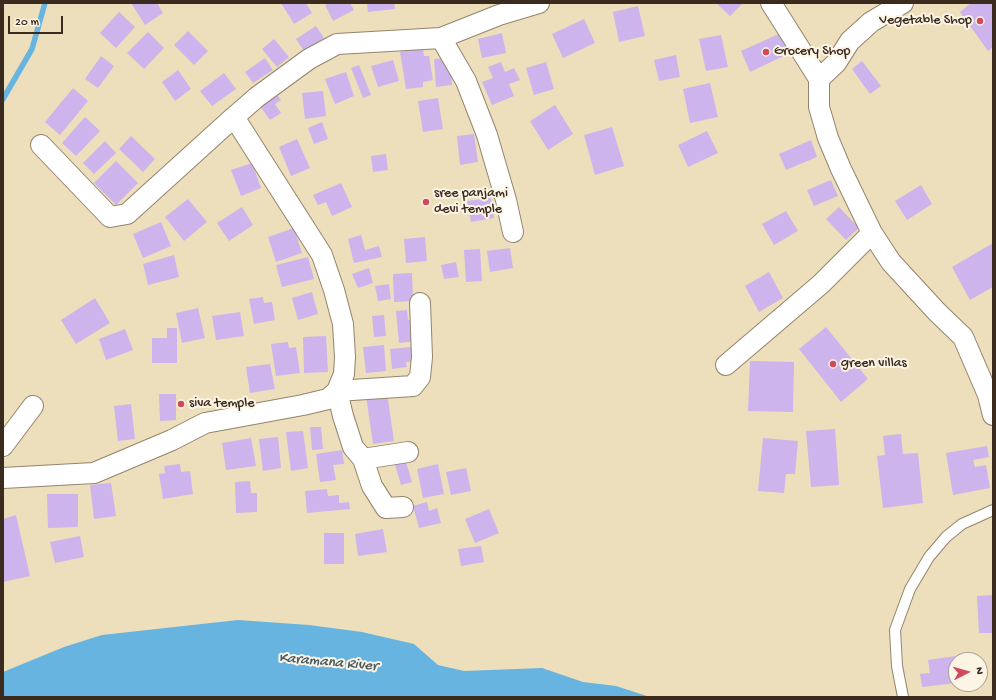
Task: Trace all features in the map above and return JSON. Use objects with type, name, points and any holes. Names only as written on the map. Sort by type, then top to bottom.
[{"type":"street","points":[[41,145],[110,217],[127,214],[257,97],[309,59],[337,44],[441,38],[496,9],[539,3]]},
{"type":"street","points":[[771,3],[819,79],[819,107],[828,138],[841,169],[872,233],[891,262],[937,312],[963,337],[988,394],[993,415]]},
{"type":"street","points":[[819,79],[836,63],[850,41],[871,22],[903,3]]},
{"type":"street","points":[[441,38],[466,81],[487,135],[506,200],[513,232]]},
{"type":"street","points":[[3,478],[94,472],[172,440],[205,423],[328,399],[337,391],[344,374],[344,324],[322,255],[234,117]]},
{"type":"street","points":[[726,365],[821,284],[872,233]]},
{"type":"street","points":[[337,391],[413,386],[420,377],[420,303]]},
{"type":"street","points":[[337,391],[342,416],[353,447],[363,459],[372,486],[386,508],[403,508]]},
{"type":"street","points":[[3,446],[33,406]]},
{"type":"street","points":[[363,459],[408,452]]},
{"type":"lane","points":[[903,697],[897,666],[895,630],[910,589],[928,557],[946,537],[962,524],[993,510]]},
{"type":"water","name":"Karamana River","points":[[238,620],[309,625],[362,632],[414,644],[438,665],[464,671],[542,668],[583,682],[616,686],[650,697],[3,697],[3,672],[64,647],[102,635]]},
{"type":"building","points":[[131,3],[157,3],[163,13],[145,25]]},
{"type":"building","points":[[281,3],[306,3],[312,13],[294,24]]},
{"type":"building","points":[[329,3],[350,3],[354,10],[333,21],[325,5]]},
{"type":"building","points":[[367,3],[394,3],[395,9],[368,12]]},
{"type":"building","points":[[716,3],[743,3],[730,16]]},
{"type":"building","name":"Vegetable Shop","points":[[971,3],[993,3],[993,47],[988,51],[960,12]]},
{"type":"building","points":[[638,6],[645,36],[619,42],[613,12]]},
{"type":"building","points":[[119,12],[135,27],[116,48],[100,33]]},
{"type":"building","points":[[584,19],[595,43],[563,58],[552,34]]},
{"type":"building","points":[[316,26],[324,38],[304,51],[296,39]]},
{"type":"building","points":[[188,31],[208,51],[194,65],[174,45]]},
{"type":"building","points":[[148,32],[164,48],[144,69],[127,53]]},
{"type":"building","points":[[502,33],[506,53],[482,58],[478,39]]},
{"type":"building","name":"Grocery Shop","points":[[781,33],[790,53],[750,72],[741,51]]},
{"type":"building","points":[[721,35],[728,67],[706,71],[699,39]]},
{"type":"building","points":[[274,39],[289,57],[277,67],[262,49]]},
{"type":"building","points":[[423,48],[424,56],[429,56],[433,80],[423,82],[423,87],[406,89],[400,52]]},
{"type":"building","points":[[676,55],[680,77],[659,81],[654,60]]},
{"type":"building","points":[[101,56],[114,66],[98,88],[85,79]]},
{"type":"building","points":[[265,58],[273,70],[253,83],[245,72]]},
{"type":"building","points":[[450,58],[452,85],[436,87],[434,59]]},
{"type":"building","points":[[393,60],[399,81],[378,87],[371,66]]},
{"type":"building","points":[[862,61],[881,86],[870,94],[852,69]]},
{"type":"building","points":[[501,62],[505,72],[514,68],[520,80],[509,84],[514,96],[492,105],[482,82],[493,78],[488,67]]},
{"type":"building","points":[[546,62],[554,89],[534,95],[526,68]]},
{"type":"building","points":[[359,65],[371,95],[363,98],[351,68]]},
{"type":"building","points":[[178,70],[191,89],[175,101],[162,82]]},
{"type":"building","points":[[346,72],[354,96],[335,104],[325,79]]},
{"type":"building","points":[[224,73],[236,89],[212,106],[200,91]]},
{"type":"building","points":[[710,83],[718,117],[690,123],[683,89]]},
{"type":"building","points":[[73,88],[88,101],[60,135],[45,122]]},
{"type":"building","points":[[274,90],[281,100],[275,104],[281,113],[270,120],[257,102]]},
{"type":"building","points":[[323,91],[326,116],[305,119],[302,93]]},
{"type":"building","points":[[438,98],[443,129],[423,132],[418,101]]},
{"type":"building","points":[[555,105],[573,134],[548,150],[530,121]]},
{"type":"building","points":[[85,117],[100,131],[76,156],[62,143]]},
{"type":"building","points":[[322,122],[328,139],[314,144],[308,128]]},
{"type":"building","points":[[612,127],[624,166],[595,175],[584,135]]},
{"type":"building","points":[[707,131],[718,153],[688,167],[678,145]]},
{"type":"building","points":[[474,134],[478,162],[460,165],[457,136]]},
{"type":"building","points":[[131,136],[155,159],[143,172],[119,149]]},
{"type":"building","points":[[297,139],[310,168],[291,176],[279,147]]},
{"type":"building","points":[[811,140],[817,157],[786,170],[779,154]]},
{"type":"building","points":[[105,141],[116,153],[94,174],[83,163]]},
{"type":"building","points":[[386,154],[388,170],[373,172],[371,156]]},
{"type":"building","points":[[116,161],[138,183],[116,205],[94,183]]},
{"type":"building","points":[[252,163],[261,188],[241,196],[231,170]]},
{"type":"building","points":[[831,180],[838,196],[814,206],[807,190]]},
{"type":"building","points":[[341,183],[352,207],[332,216],[326,202],[318,205],[313,195]]},
{"type":"building","points":[[921,185],[932,204],[907,220],[895,201]]},
{"type":"building","points":[[491,198],[494,218],[471,222],[467,201]]},
{"type":"building","points":[[188,199],[207,222],[184,241],[165,217]]},
{"type":"building","points":[[242,207],[253,225],[229,241],[217,223]]},
{"type":"building","points":[[839,207],[859,228],[846,240],[826,219]]},
{"type":"building","points":[[786,211],[798,231],[774,245],[762,224]]},
{"type":"building","points":[[161,222],[171,246],[143,258],[133,234]]},
{"type":"building","points":[[294,228],[302,253],[276,262],[268,237]]},
{"type":"building","points":[[361,235],[365,250],[379,246],[382,257],[354,263],[348,239]]},
{"type":"building","points":[[425,237],[427,261],[406,263],[404,239]]},
{"type":"building","points":[[993,243],[993,287],[970,300],[952,267]]},
{"type":"building","points":[[510,248],[513,268],[490,272],[487,251]]},
{"type":"building","points":[[480,249],[482,281],[466,282],[464,250]]},
{"type":"building","points":[[174,255],[179,277],[148,285],[143,264]]},
{"type":"building","points":[[308,257],[314,279],[282,287],[276,265]]},
{"type":"building","points":[[456,262],[459,277],[444,279],[441,265]]},
{"type":"building","points":[[369,268],[373,283],[358,288],[352,274]]},
{"type":"building","points":[[769,272],[783,298],[759,312],[745,286]]},
{"type":"building","points":[[412,273],[413,301],[394,302],[393,274]]},
{"type":"building","points":[[389,284],[391,299],[378,301],[375,286]]},
{"type":"building","points":[[312,292],[318,314],[298,320],[292,298]]},
{"type":"building","points":[[263,297],[264,303],[272,302],[275,320],[254,324],[249,299]]},
{"type":"building","points":[[95,298],[110,323],[76,344],[61,320]]},
{"type":"building","points":[[198,308],[205,338],[182,343],[176,313]]},
{"type":"building","points":[[407,310],[408,320],[415,320],[417,341],[399,343],[396,311]]},
{"type":"building","points":[[240,312],[244,336],[216,340],[212,316]]},
{"type":"building","points":[[384,315],[386,336],[374,337],[372,316]]},
{"type":"building","name":"green villas","points":[[826,327],[868,379],[841,402],[799,349]]},
{"type":"building","points":[[167,328],[177,328],[177,363],[152,363],[152,338],[167,338]]},
{"type":"building","points":[[125,329],[133,350],[106,360],[99,339]]},
{"type":"building","points":[[326,336],[328,372],[304,373],[303,337]]},
{"type":"building","points":[[288,342],[289,348],[296,347],[300,373],[276,376],[271,344]]},
{"type":"building","points":[[384,345],[386,371],[366,373],[363,347]]},
{"type":"building","points":[[411,347],[412,362],[406,362],[407,367],[392,369],[390,349]]},
{"type":"building","points":[[750,361],[794,362],[793,412],[748,411]]},
{"type":"building","points":[[270,364],[275,389],[250,393],[246,367]]},
{"type":"building","points":[[387,393],[394,441],[373,444],[366,396]]},
{"type":"building","points":[[159,394],[176,394],[176,420],[160,421]]},
{"type":"building","points":[[131,404],[135,439],[118,441],[114,406]]},
{"type":"building","points":[[310,427],[321,427],[323,449],[312,450]]},
{"type":"building","points":[[835,429],[839,485],[811,487],[806,431]]},
{"type":"building","points":[[303,431],[308,468],[291,471],[286,432]]},
{"type":"building","points":[[901,434],[903,454],[918,453],[923,503],[883,508],[877,456],[885,455],[883,436]]},
{"type":"building","points":[[278,437],[281,468],[263,471],[259,439]]},
{"type":"building","points":[[251,438],[256,466],[226,470],[222,443]]},
{"type":"building","points":[[763,438],[798,441],[795,474],[786,474],[784,493],[758,491]]},
{"type":"building","points":[[987,446],[989,457],[973,460],[975,467],[986,465],[990,488],[953,495],[946,453]]},
{"type":"building","points":[[342,450],[344,464],[333,465],[336,480],[320,482],[316,454]]},
{"type":"building","points":[[405,458],[412,482],[401,485],[394,461]]},
{"type":"building","points":[[180,464],[181,472],[190,471],[193,494],[163,499],[159,474],[165,473],[164,466]]},
{"type":"building","points":[[438,464],[444,494],[423,498],[417,469]]},
{"type":"building","points":[[466,468],[471,491],[451,495],[446,472]]},
{"type":"building","points":[[250,481],[251,493],[257,493],[257,512],[236,513],[235,482]]},
{"type":"building","points":[[111,483],[116,516],[94,519],[90,485]]},
{"type":"building","points":[[327,489],[328,496],[339,495],[339,503],[349,502],[350,509],[307,513],[305,491]]},
{"type":"building","points":[[47,494],[78,494],[78,527],[48,528]]},
{"type":"building","points":[[427,502],[429,511],[437,508],[441,523],[419,528],[413,506]]},
{"type":"building","points":[[489,509],[499,533],[475,543],[465,519]]},
{"type":"building","points":[[16,515],[30,576],[3,582],[3,519]]},
{"type":"building","points":[[383,529],[387,552],[358,556],[355,534]]},
{"type":"building","points":[[324,533],[344,533],[344,564],[324,564]]},
{"type":"building","points":[[80,536],[84,557],[55,563],[50,542]]},
{"type":"building","points":[[481,546],[484,562],[461,566],[458,549]]},
{"type":"building","points":[[993,595],[993,633],[979,633],[977,596]]},
{"type":"building","points":[[948,657],[948,684],[922,687],[920,674],[930,673],[928,660]]},
{"type":"waterway","points":[[3,99],[32,49],[45,3]]},
{"type":"place","name":"Vegetable Shop","points":[[980,21]]},
{"type":"place","name":"Grocery Shop","points":[[766,52]]},
{"type":"place","name":"sree panjami devi temple","points":[[426,202]]},
{"type":"place","name":"green villas","points":[[833,364]]},
{"type":"place","name":"siva temple","points":[[181,404]]}]
